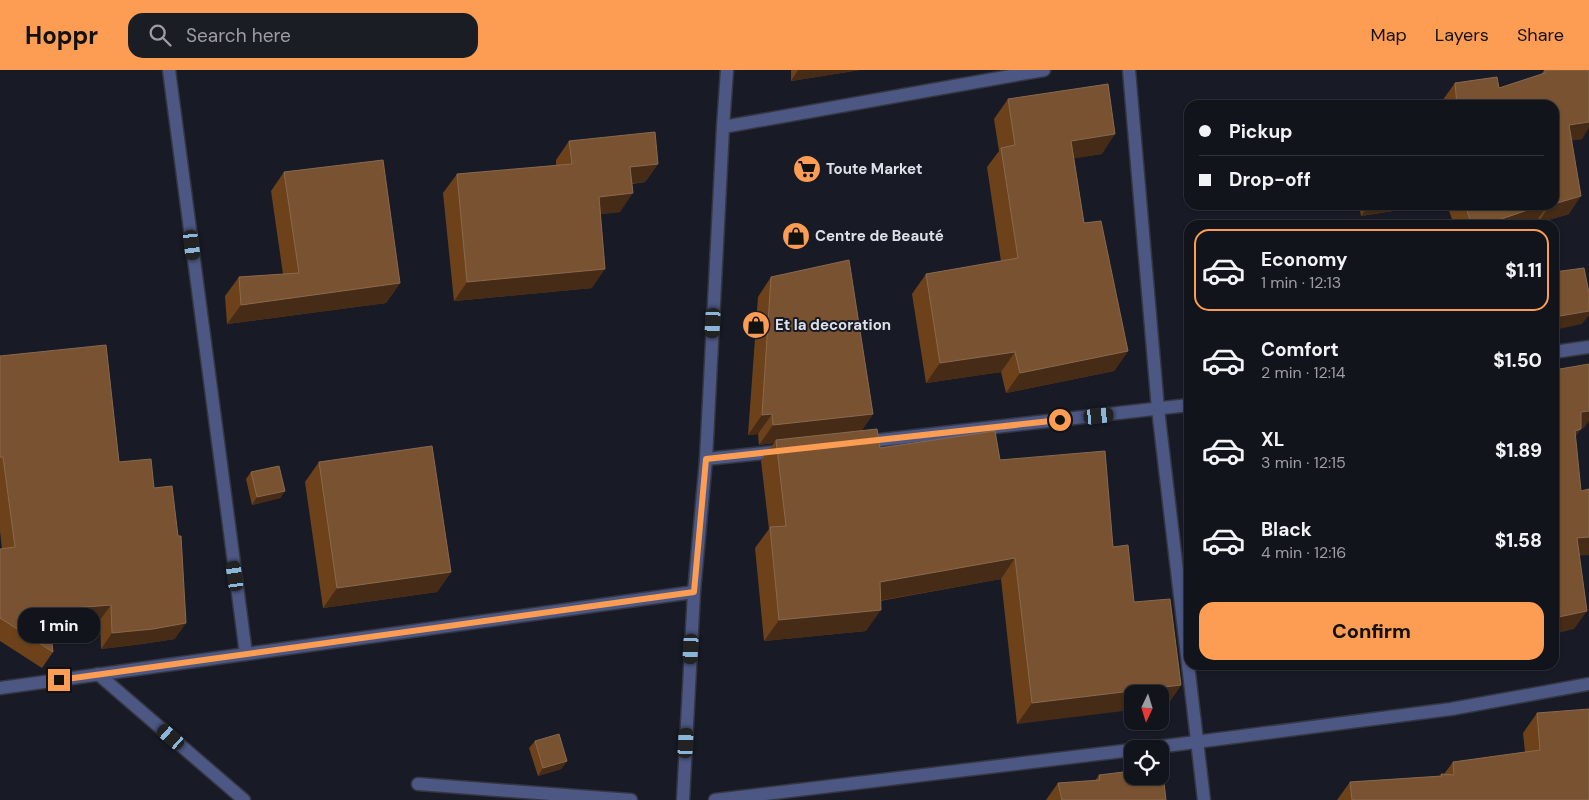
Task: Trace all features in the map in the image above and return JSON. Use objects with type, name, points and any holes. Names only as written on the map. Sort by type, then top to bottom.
[{"type":"street","points":[[169,70],[246,654]]},
{"type":"street","points":[[683,800],[694,592],[706,459],[727,70]]},
{"type":"street","points":[[723,127],[1044,70]]},
{"type":"street","points":[[1129,70],[1158,409],[1184,625]]},
{"type":"street","points":[[1559,351],[1589,347]]},
{"type":"street","points":[[853,443],[1184,406]]},
{"type":"street","points":[[706,459],[794,450]]},
{"type":"street","points":[[0,688],[694,592]]},
{"type":"street","points":[[1189,670],[1204,800]]},
{"type":"street","points":[[98,674],[244,800]]},
{"type":"street","points":[[1169,746],[1451,709],[1589,684]]},
{"type":"street","points":[[715,800],[1124,751]]},
{"type":"street","points":[[418,784],[631,800]]},
{"type":"building","points":[[1545,70],[1589,70],[1589,122],[1569,125],[1581,196],[1559,203],[1559,100],[1457,100],[1455,83],[1497,77],[1499,88],[1545,73]]},
{"type":"building","points":[[1108,84],[1115,134],[1071,141],[1084,223],[1101,221],[1128,351],[1020,373],[1015,352],[940,363],[926,274],[1018,258],[1001,148],[1015,145],[1008,99]]},
{"type":"building","points":[[655,132],[658,164],[630,167],[633,193],[599,197],[605,269],[467,282],[457,174],[572,164],[569,141]]},
{"type":"building","points":[[383,160],[400,283],[241,305],[239,277],[299,273],[284,172]]},
{"type":"building","points":[[1467,210],[1528,210],[1498,220],[1470,220]]},
{"type":"building","points":[[849,260],[873,414],[773,425],[772,414],[762,415],[771,277]]},
{"type":"building","points":[[1584,268],[1589,293],[1589,311],[1559,316],[1559,271]]},
{"type":"building","points":[[106,345],[119,462],[151,459],[154,488],[172,486],[178,536],[181,536],[186,623],[153,629],[112,633],[111,605],[48,610],[53,652],[0,618],[0,549],[15,547],[3,457],[0,457],[0,356]]},
{"type":"building","points":[[1589,364],[1589,411],[1581,412],[1581,429],[1575,431],[1581,491],[1589,489],[1589,537],[1577,538],[1587,611],[1559,617],[1559,369]]},
{"type":"building","points":[[877,429],[880,448],[995,431],[1000,460],[1105,451],[1113,547],[1128,545],[1134,602],[1170,599],[1181,685],[1124,685],[1124,692],[1032,703],[1015,558],[880,582],[881,610],[779,620],[770,527],[786,526],[776,440]]},
{"type":"building","points":[[432,446],[451,572],[337,588],[319,462]]},
{"type":"building","points":[[279,466],[285,491],[257,497],[251,472]]},
{"type":"building","points":[[1589,709],[1589,800],[1352,800],[1350,782],[1442,776],[1441,774],[1454,775],[1453,762],[1540,750],[1537,713]]},
{"type":"building","points":[[559,734],[567,761],[543,768],[535,741]]},
{"type":"building","points":[[1124,772],[1124,785],[1164,785],[1166,800],[1062,800],[1058,783],[1100,780],[1099,775]]},
{"type":"place","name":"Toute Market","points":[[807,169]]},
{"type":"place","name":"Centre de Beauté","points":[[796,236]]},
{"type":"place","name":"Et la decoration","points":[[756,325]]},
{"type":"route","points":[[59,680],[694,592],[706,459],[1060,420]]}]
